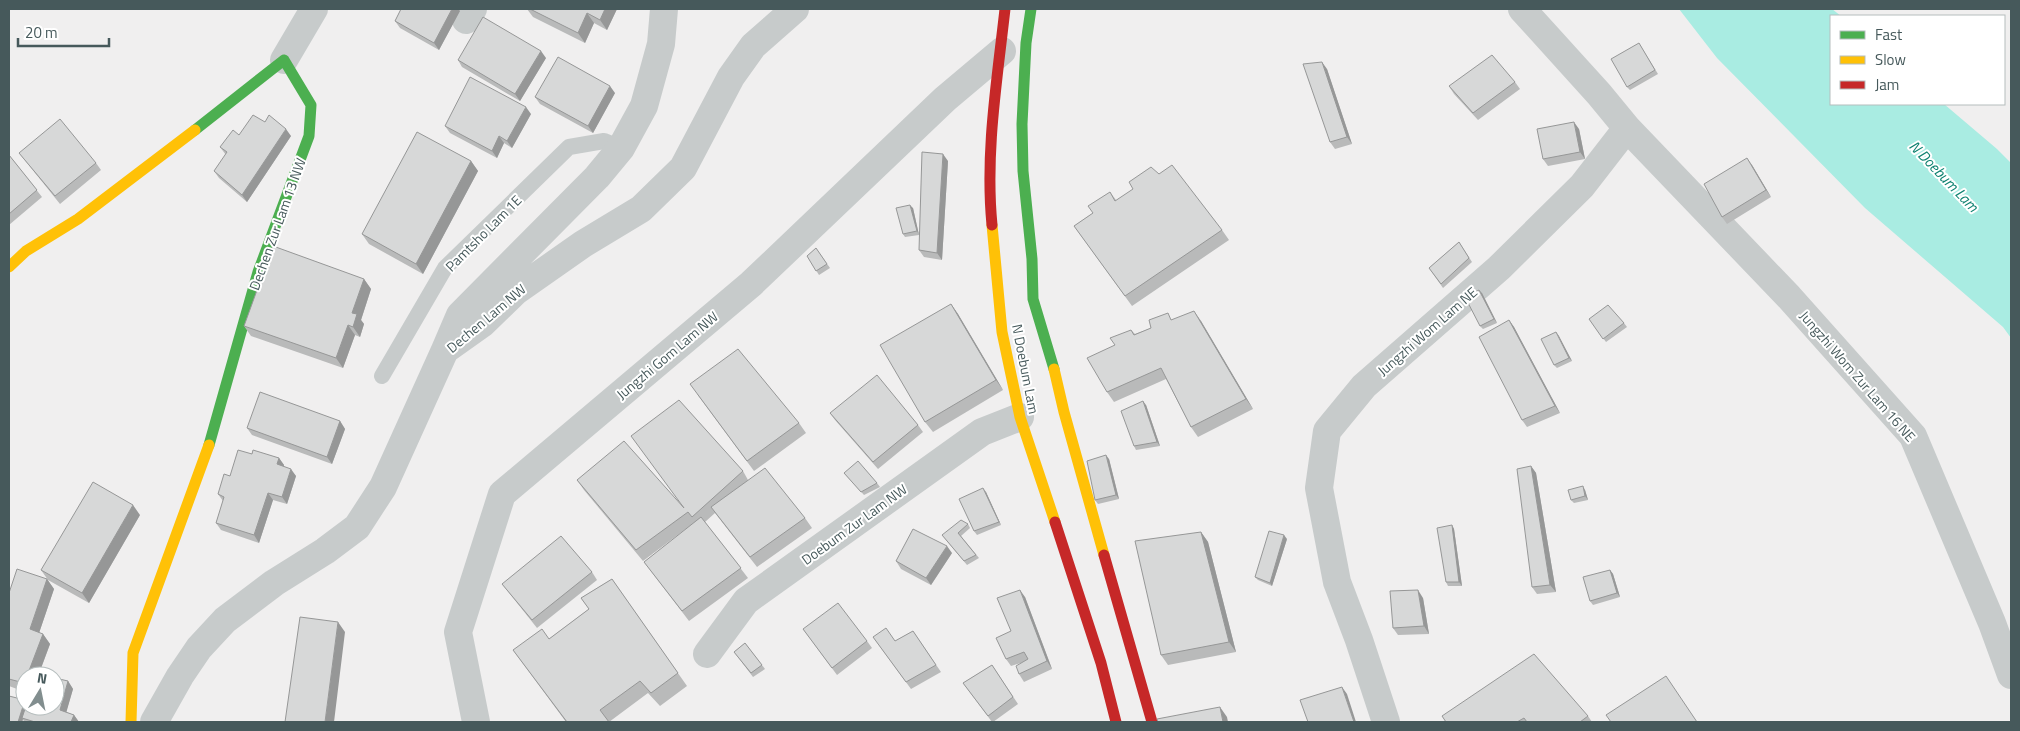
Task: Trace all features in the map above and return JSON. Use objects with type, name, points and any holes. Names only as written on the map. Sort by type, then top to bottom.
[{"type":"main road","name":"N Doebum Lam","points":[[1005,9],[1002,51],[990,144],[989,193],[1002,332],[1020,417],[1101,663],[1116,722]]},
{"type":"main road","name":"N Doebum Lam","points":[[1031,9],[1026,43],[1022,124],[1023,171],[1032,259],[1033,299],[1051,357],[1064,412],[1152,722]]},
{"type":"main road","points":[[9,267],[26,251],[78,218],[254,85],[284,60]]},
{"type":"main road","name":"Dechen Zur Lam 13 NW","points":[[131,722],[133,653],[211,440],[258,272],[309,136],[311,105],[284,60]]},
{"type":"street","points":[[284,60],[314,9]]},
{"type":"street","points":[[445,350],[460,315],[597,177],[622,148],[644,106],[661,44],[664,9]]},
{"type":"street","name":"Dechen Lam NW","points":[[154,722],[180,676],[199,648],[225,620],[274,583],[325,551],[357,527],[383,486],[445,350],[483,323],[516,291],[583,244],[641,209],[683,168],[731,77],[753,46],[795,9]]},
{"type":"street","points":[[1522,9],[1627,128]]},
{"type":"street","name":"Jungzhi Gom Lam NW","points":[[476,722],[458,632],[502,494],[751,284],[945,99],[1002,51]]},
{"type":"street","name":"Jungzhi Wom Zur Lam 16 NE","points":[[1627,128],[1789,297],[1913,436],[1992,623],[2011,675]]},
{"type":"street","name":"Jungzhi Wom Lam NE","points":[[1386,722],[1338,582],[1319,488],[1327,431],[1364,386],[1499,268],[1582,186],[1627,128]]},
{"type":"street","name":"Doebum Zur Lam NW","points":[[707,654],[746,601],[982,432],[1020,417]]},
{"type":"lane","name":"Pamtsho Lam 1E","points":[[382,376],[445,268],[569,147],[604,141],[622,148]]},
{"type":"water","points":[[1679,9],[1832,9],[1840,15],[1830,15],[1830,105],[1945,105],[1997,149],[2011,163],[2011,338],[2003,327],[1865,208],[1717,58]]},
{"type":"building","points":[[401,9],[452,9],[434,43],[395,21]]},
{"type":"building","points":[[530,9],[605,9],[600,20],[587,13],[578,33]]},
{"type":"building","points":[[483,17],[541,51],[515,94],[458,60]]},
{"type":"building","points":[[1639,43],[1655,70],[1627,87],[1611,59]]},
{"type":"building","points":[[1492,55],[1515,82],[1473,113],[1449,86]]},
{"type":"building","points":[[558,57],[610,86],[588,126],[535,97]]},
{"type":"building","points":[[1322,62],[1347,137],[1330,142],[1303,64]]},
{"type":"building","points":[[470,77],[526,107],[507,141],[499,136],[492,151],[445,126]]},
{"type":"building","points":[[253,115],[265,122],[269,115],[286,129],[242,195],[214,171],[227,152],[220,147],[233,130],[239,135]]},
{"type":"building","points":[[60,119],[96,163],[55,196],[19,153]]},
{"type":"building","points":[[1574,122],[1580,152],[1543,159],[1537,129]]},
{"type":"building","points":[[417,132],[471,161],[416,264],[362,234]]},
{"type":"building","points":[[922,152],[943,154],[937,253],[919,250]]},
{"type":"building","points":[[9,155],[37,190],[9,214]]},
{"type":"building","points":[[1747,158],[1766,190],[1722,217],[1704,184]]},
{"type":"building","points":[[1172,165],[1222,230],[1125,296],[1074,226],[1093,213],[1088,206],[1110,192],[1115,201],[1133,189],[1129,182],[1151,167],[1159,174]]},
{"type":"building","points":[[910,205],[917,231],[903,234],[896,208]]},
{"type":"building","points":[[1459,242],[1469,258],[1441,284],[1429,268]]},
{"type":"building","points":[[273,246],[364,279],[352,313],[357,314],[353,327],[348,325],[336,358],[244,326]]},
{"type":"building","points":[[816,248],[827,264],[816,271],[807,256]]},
{"type":"building","points":[[1479,290],[1494,319],[1480,326],[1465,297]]},
{"type":"building","points":[[951,304],[996,380],[925,422],[880,345]]},
{"type":"building","points":[[1608,305],[1624,323],[1603,339],[1589,319]]},
{"type":"building","points":[[1194,311],[1246,399],[1191,427],[1161,368],[1107,392],[1087,358],[1115,345],[1110,338],[1131,330],[1134,335],[1151,328],[1149,320],[1168,313],[1171,320]]},
{"type":"building","points":[[1509,320],[1555,406],[1522,420],[1479,337]]},
{"type":"building","points":[[1556,332],[1569,358],[1554,365],[1541,339]]},
{"type":"building","points":[[738,349],[799,423],[747,461],[690,384]]},
{"type":"building","points":[[877,375],[918,425],[873,462],[830,413]]},
{"type":"building","points":[[260,392],[340,421],[327,457],[247,428]]},
{"type":"building","points":[[679,400],[743,471],[692,517],[688,512],[636,550],[577,480],[624,441],[684,508],[631,436]]},
{"type":"building","points":[[1143,401],[1157,442],[1134,446],[1121,411]]},
{"type":"building","points":[[238,450],[252,454],[253,450],[279,458],[277,464],[291,469],[282,497],[268,493],[254,535],[216,523],[224,497],[218,494],[224,474],[230,476]]},
{"type":"building","points":[[1106,455],[1116,495],[1095,500],[1087,461]]},
{"type":"building","points":[[858,461],[877,483],[861,492],[844,473]]},
{"type":"building","points":[[1531,466],[1550,585],[1532,587],[1517,469]]},
{"type":"building","points":[[765,468],[805,518],[750,557],[711,507]]},
{"type":"building","points":[[93,482],[133,505],[82,593],[41,570]]},
{"type":"building","points":[[1583,486],[1585,496],[1571,500],[1568,490]]},
{"type":"building","points":[[983,488],[999,522],[974,531],[959,499]]},
{"type":"building","points":[[701,517],[741,568],[682,611],[644,562]]},
{"type":"building","points":[[961,520],[968,524],[958,533],[976,555],[964,561],[942,535]]},
{"type":"building","points":[[1452,525],[1459,582],[1446,582],[1437,528]]},
{"type":"building","points":[[913,529],[947,546],[926,578],[896,561]]},
{"type":"building","points":[[1269,531],[1284,535],[1270,583],[1255,577]]},
{"type":"building","points":[[1201,532],[1229,642],[1161,655],[1135,541]]},
{"type":"building","points":[[561,536],[592,572],[532,620],[502,584]]},
{"type":"building","points":[[17,569],[47,579],[30,629],[43,634],[31,666],[15,666],[15,681],[9,679],[9,593]]},
{"type":"building","points":[[1610,570],[1617,593],[1590,601],[1583,577]]},
{"type":"building","points":[[612,579],[678,673],[651,693],[640,681],[600,710],[609,722],[567,722],[513,650],[542,629],[549,639],[589,609],[581,598]]},
{"type":"building","points":[[1020,590],[1047,661],[1019,674],[1016,666],[1028,659],[1024,652],[1006,659],[996,638],[1011,631],[997,598]]},
{"type":"building","points":[[1418,590],[1424,626],[1393,628],[1390,591]]},
{"type":"building","points":[[838,603],[867,641],[832,668],[803,629]]},
{"type":"building","points":[[300,617],[338,622],[325,722],[285,722]]},
{"type":"building","points":[[886,628],[895,641],[913,631],[936,665],[906,682],[873,637]]},
{"type":"building","points":[[745,643],[762,665],[751,673],[734,652]]},
{"type":"building","points":[[1534,654],[1588,716],[1580,722],[1527,722],[1524,718],[1517,722],[1446,722],[1442,716]]},
{"type":"building","points":[[992,665],[1013,697],[988,716],[963,683]]},
{"type":"building","points":[[1666,676],[1697,722],[1611,722],[1606,715]]},
{"type":"building","points":[[65,680],[68,681],[65,692]]},
{"type":"building","points":[[1342,687],[1354,722],[1308,722],[1300,700]]},
{"type":"building","points":[[9,696],[15,698],[15,716],[20,716],[18,722],[9,722]]},
{"type":"building","points":[[1220,707],[1223,722],[1158,722],[1157,719]]},
{"type":"building","points":[[65,712],[74,715],[71,722],[35,722],[22,718],[23,716],[65,716]]},
{"type":"traffic: fast","points":[[1031,9],[1026,43],[1022,124],[1023,171],[1032,259],[1033,299],[1054,369]]},
{"type":"traffic: fast","points":[[195,130],[284,60],[311,105],[309,136],[258,272],[209,445]]},
{"type":"traffic: slow","points":[[9,267],[26,251],[78,219],[195,130]]},
{"type":"traffic: slow","points":[[992,225],[1002,332],[1020,417],[1055,522]]},
{"type":"traffic: slow","points":[[1054,369],[1064,412],[1104,555]]},
{"type":"traffic: slow","points":[[131,722],[133,653],[209,445]]},
{"type":"traffic: jam","points":[[992,225],[990,198],[991,144],[1005,9]]},
{"type":"traffic: jam","points":[[1055,522],[1101,663],[1116,722]]},
{"type":"traffic: jam","points":[[1104,555],[1152,722]]}]
